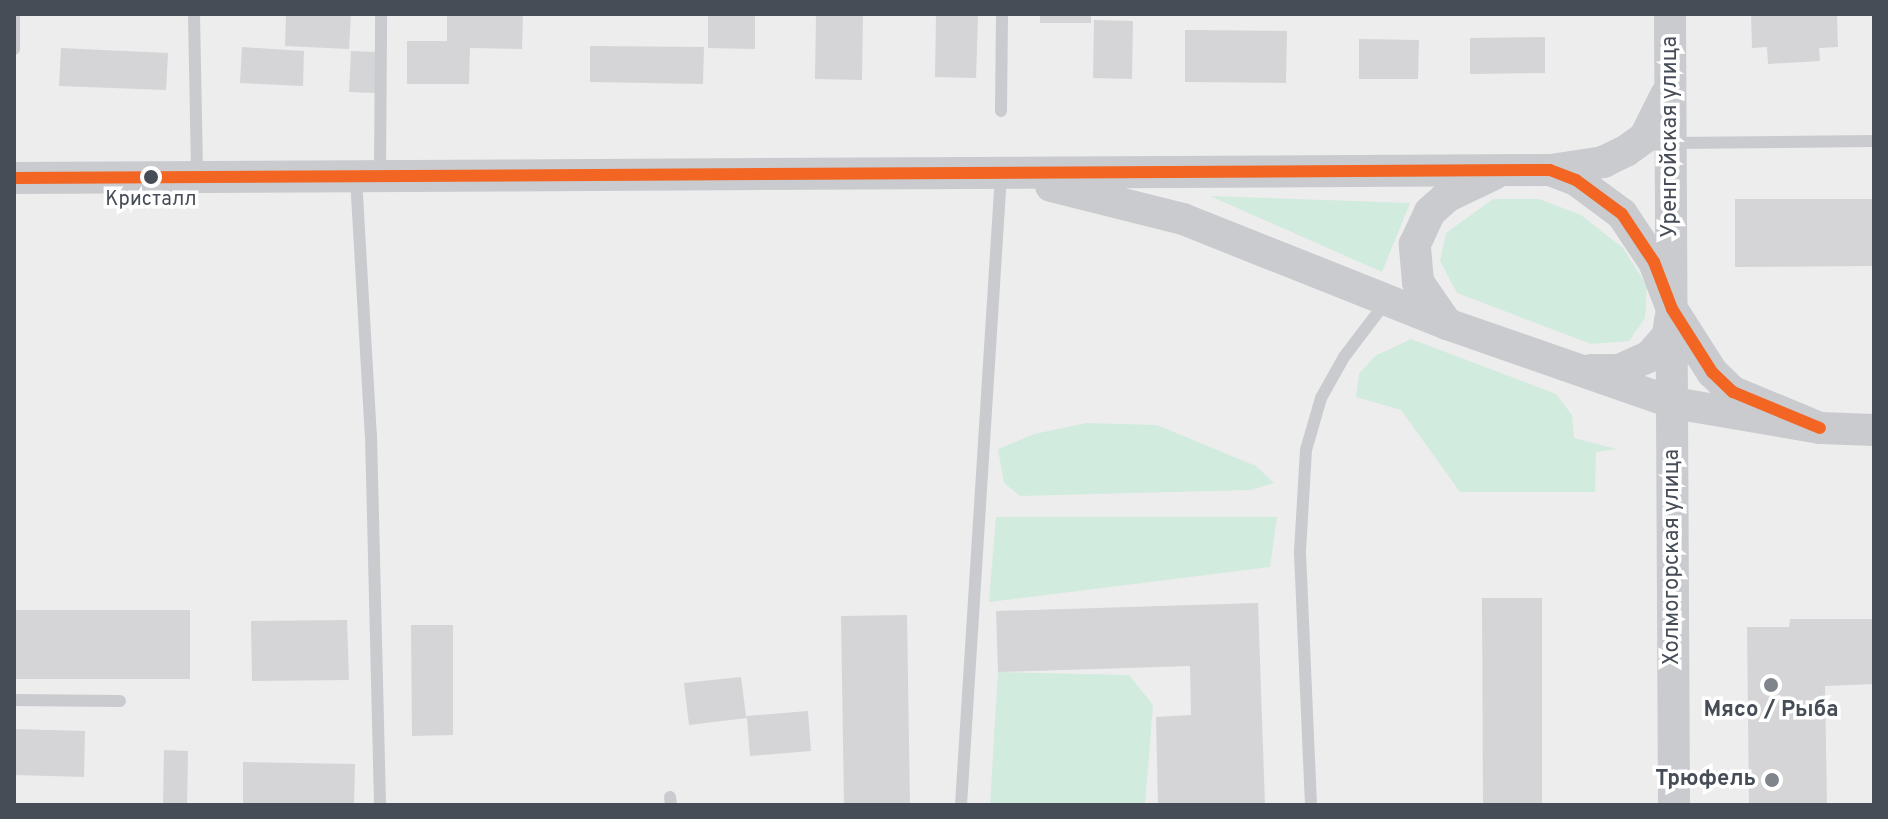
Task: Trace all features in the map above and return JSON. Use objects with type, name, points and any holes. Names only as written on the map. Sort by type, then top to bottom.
[{"type":"street","name":"Уренгойская улица","points":[[1670,14],[1672,309]]},
{"type":"street","points":[[1447,324],[1418,282],[1415,244],[1430,212],[1467,184],[1538,170],[1603,162],[1645,137],[1664,107],[1670,64]]},
{"type":"street","points":[[14,178],[368,174],[1001,175],[1233,168],[1538,170],[1576,180],[1622,214],[1654,262],[1672,309],[1703,360],[1733,392],[1820,428]]},
{"type":"street","points":[[1001,175],[1183,219],[1561,367],[1674,403],[1820,428],[1874,430]]},
{"type":"street","points":[[1561,367],[1606,371],[1635,365],[1660,347],[1672,309]]},
{"type":"street","name":"Холмогорская улица","points":[[1672,309],[1674,805]]},
{"type":"lane","points":[[14,14],[14,49]]},
{"type":"lane","points":[[194,14],[197,176]]},
{"type":"lane","points":[[380,805],[368,174],[381,14]]},
{"type":"lane","points":[[1001,111],[1002,14]]},
{"type":"lane","points":[[1670,143],[1874,141]]},
{"type":"lane","points":[[961,805],[1001,175]]},
{"type":"lane","points":[[1311,805],[1300,551],[1306,450],[1321,398],[1344,357],[1386,301]]},
{"type":"lane","points":[[14,700],[120,701]]},
{"type":"green space","points":[[1210,196],[1410,203],[1382,272]]},
{"type":"green space","points":[[1493,199],[1539,199],[1581,215],[1623,248],[1647,286],[1645,318],[1629,341],[1591,344],[1457,293],[1440,261],[1446,233]]},
{"type":"green space","points":[[1411,339],[1556,394],[1572,415],[1574,438],[1617,449],[1596,452],[1595,492],[1460,492],[1401,410],[1356,397],[1359,374],[1375,356]]},
{"type":"green space","points":[[1086,423],[1157,425],[1256,466],[1274,483],[1251,490],[1020,496],[1004,483],[998,449],[1034,434]]},
{"type":"green space","points":[[996,517],[1277,517],[1270,567],[989,602]]},
{"type":"green space","points":[[998,672],[1129,675],[1153,705],[1145,805],[990,805]]},
{"type":"building","points":[[286,14],[351,14],[349,49],[285,46]]},
{"type":"building","points":[[447,14],[523,14],[522,49],[470,48],[469,84],[407,84],[407,41],[447,41]]},
{"type":"building","points":[[708,14],[755,14],[755,49],[708,48]]},
{"type":"building","points":[[816,14],[863,14],[862,80],[815,79]]},
{"type":"building","points":[[936,14],[978,14],[976,78],[935,77]]},
{"type":"building","points":[[1040,14],[1091,14],[1091,23],[1040,23]]},
{"type":"building","points":[[1751,14],[1837,14],[1838,47],[1819,48],[1820,61],[1768,64],[1767,47],[1752,48]]},
{"type":"building","points":[[1094,20],[1133,21],[1132,79],[1093,78]]},
{"type":"building","points":[[1185,30],[1287,31],[1286,83],[1185,82]]},
{"type":"building","points":[[1545,37],[1545,73],[1470,74],[1470,38]]},
{"type":"building","points":[[1359,39],[1419,40],[1418,79],[1359,79]]},
{"type":"building","points":[[590,46],[704,47],[703,84],[590,82]]},
{"type":"building","points":[[242,47],[304,51],[303,86],[240,83]]},
{"type":"building","points":[[61,48],[168,53],[166,90],[59,86]]},
{"type":"building","points":[[351,51],[377,52],[375,93],[349,92]]},
{"type":"building","points":[[1735,199],[1874,199],[1874,266],[1735,267]]},
{"type":"building","points":[[1482,598],[1542,598],[1542,805],[1483,805]]},
{"type":"building","points":[[1258,603],[1265,805],[1158,805],[1156,717],[1191,715],[1190,666],[998,672],[996,611]]},
{"type":"building","points":[[14,610],[190,610],[190,679],[14,679]]},
{"type":"building","points":[[907,615],[910,805],[844,805],[841,616]]},
{"type":"building","points":[[1790,619],[1874,619],[1874,684],[1825,686],[1827,805],[1749,805],[1747,627],[1789,627]]},
{"type":"building","points":[[347,620],[349,680],[252,681],[251,621]]},
{"type":"building","points":[[411,625],[453,625],[453,735],[412,736]]},
{"type":"building","points":[[741,677],[746,716],[808,711],[811,751],[750,756],[747,718],[689,725],[684,683]]},
{"type":"building","points":[[14,729],[85,731],[84,777],[14,775]]},
{"type":"building","points":[[164,750],[188,751],[187,805],[163,805]]},
{"type":"building","points":[[243,762],[355,764],[354,805],[243,805]]},
{"type":"transit line","points":[[14,178],[1550,170],[1576,180],[1622,214],[1654,262],[1672,309],[1712,372],[1733,392],[1820,428]]},
{"type":"place","name":"Кристалл","points":[[151,177]]},
{"type":"place","name":"Мясо / Рыба","points":[[1771,685]]},
{"type":"place","name":"Трюфель","points":[[1772,780]]}]
